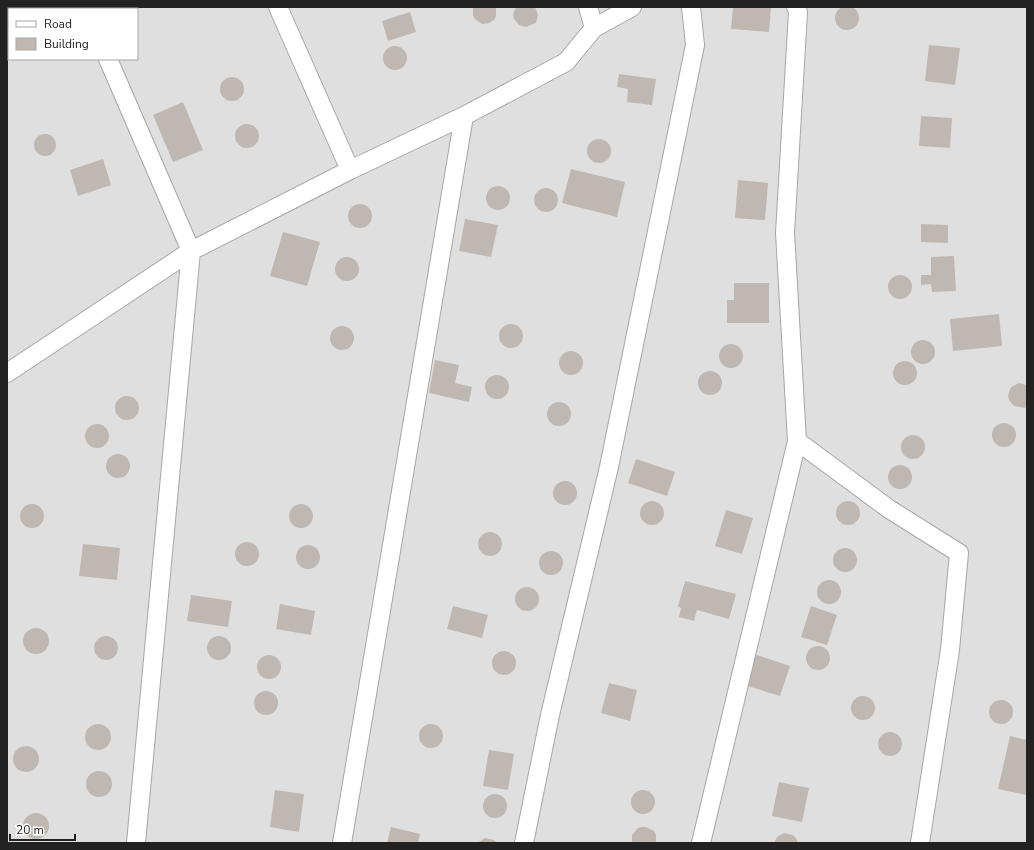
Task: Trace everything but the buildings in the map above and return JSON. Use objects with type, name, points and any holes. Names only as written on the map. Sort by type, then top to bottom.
[{"type":"street","points":[[278,7],[350,170]]},
{"type":"street","points":[[588,7],[594,28]]},
{"type":"street","points":[[7,373],[191,251],[350,170],[464,116],[566,62],[594,28],[632,7]]},
{"type":"street","points":[[524,843],[550,715],[609,467],[695,45],[691,7]]},
{"type":"street","points":[[701,843],[797,441],[785,233],[798,12],[796,7]]},
{"type":"street","points":[[108,60],[191,251],[136,843]]},
{"type":"street","points":[[342,843],[464,116]]},
{"type":"street","points":[[797,441],[889,509],[959,553],[950,650],[920,843]]},
{"type":"shaded area","points":[[7,7],[1027,7],[1027,843],[7,843]]}]
